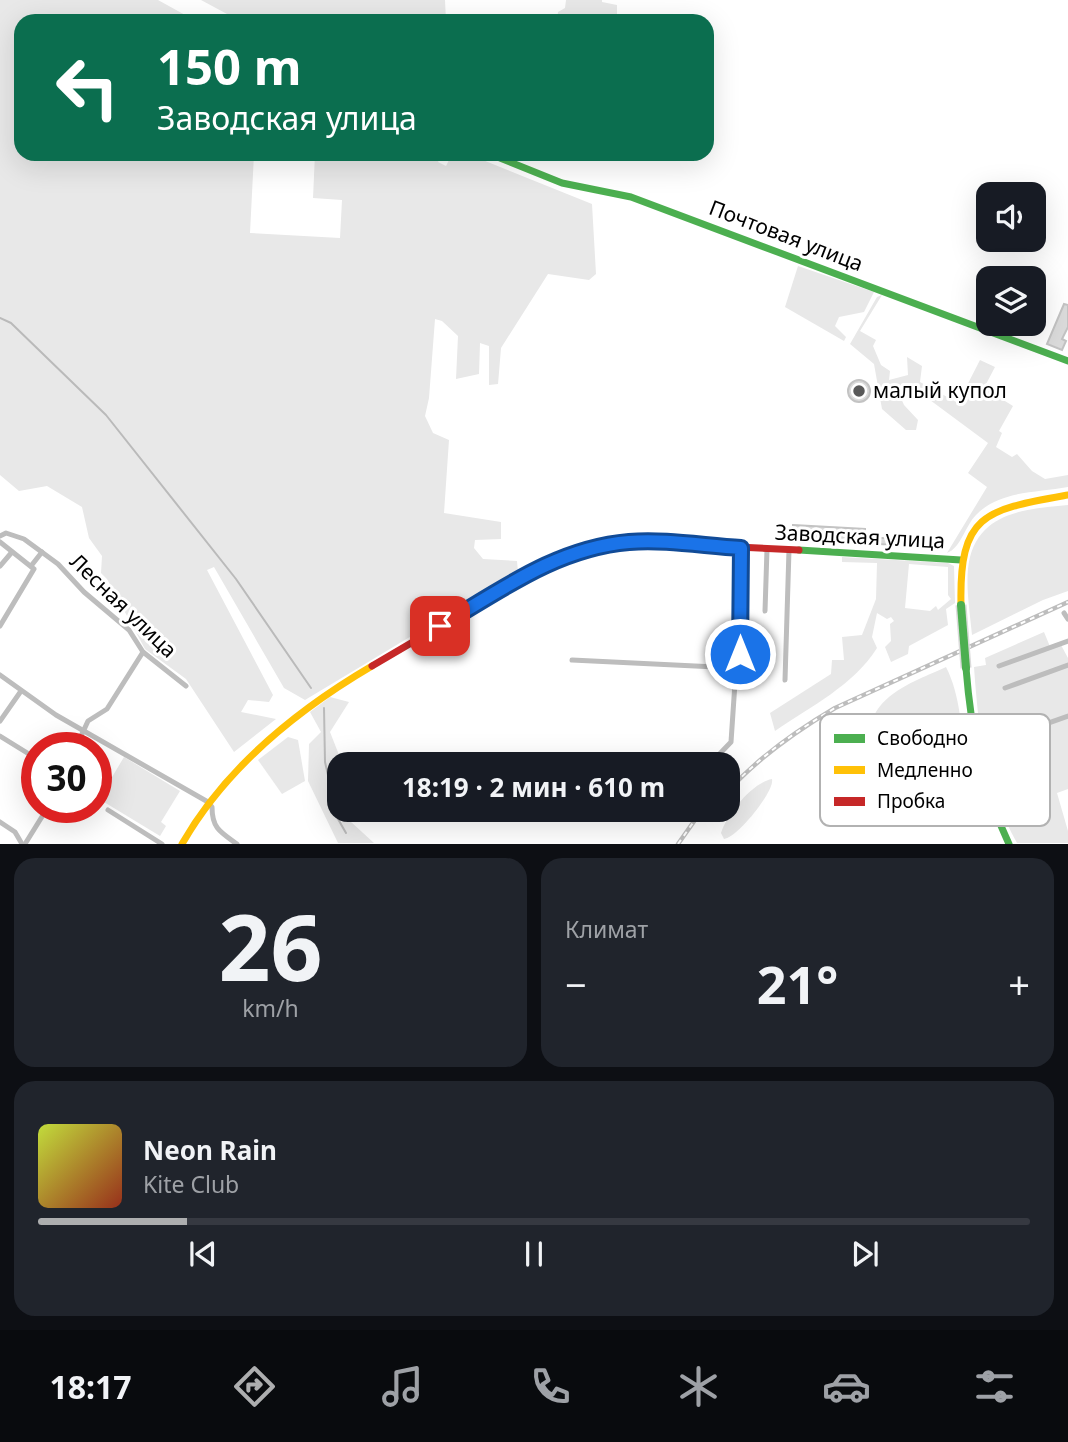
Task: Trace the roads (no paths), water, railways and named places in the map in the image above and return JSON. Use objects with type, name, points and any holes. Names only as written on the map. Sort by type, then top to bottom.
[{"type":"main road","name":"Почтовая улица","points":[[507,161],[562,183],[631,197],[1068,361]]},
{"type":"main road","points":[[971,714],[959,577],[961,560],[973,529],[991,514],[1014,504],[1068,495]]},
{"type":"main road","name":"Заводская улица","points":[[181,844],[208,802],[245,763],[334,688],[554,559],[590,548],[631,542],[893,554],[961,560]]},
{"type":"main road","points":[[1001,826],[1009,844]]},
{"type":"street","name":"Лесная улица","points":[[1,539],[6,533],[24,539],[42,552],[129,630],[143,652],[186,686]]},
{"type":"street","points":[[0,626],[34,569],[12,552],[1,539]]},
{"type":"street","points":[[721,752],[731,742],[736,668],[740,654],[741,548]]},
{"type":"street","points":[[765,611],[767,549]]},
{"type":"street","points":[[785,680],[789,550]]},
{"type":"street","points":[[0,566],[12,552]]},
{"type":"street","points":[[31,566],[42,552]]},
{"type":"street","points":[[1064,613],[1068,619]]},
{"type":"street","points":[[999,666],[1068,641]]},
{"type":"street","points":[[83,730],[88,721],[107,709],[143,652]]},
{"type":"street","points":[[572,660],[736,668]]},
{"type":"street","points":[[1005,688],[1068,665]]},
{"type":"street","points":[[0,675],[83,730],[208,802],[212,807],[212,822],[217,830],[237,844]]},
{"type":"street","points":[[0,721],[21,691]]},
{"type":"street","points":[[1050,723],[1068,716]]},
{"type":"street","points":[[0,736],[21,749]]},
{"type":"street","points":[[112,813],[162,844]]},
{"type":"street","points":[[0,822],[15,832],[24,844],[38,823]]},
{"type":"waterway","points":[[0,318],[11,323],[106,415],[236,579],[311,688]]},
{"type":"waterway","points":[[324,708],[325,762],[338,819],[346,833]]},
{"type":"railway","points":[[825,714],[1068,602]]},
{"type":"railway","points":[[740,779],[778,745],[820,717]]},
{"type":"railway","points":[[678,844],[694,822]]},
{"type":"place","name":"малый купол","points":[[859,391]]}]
